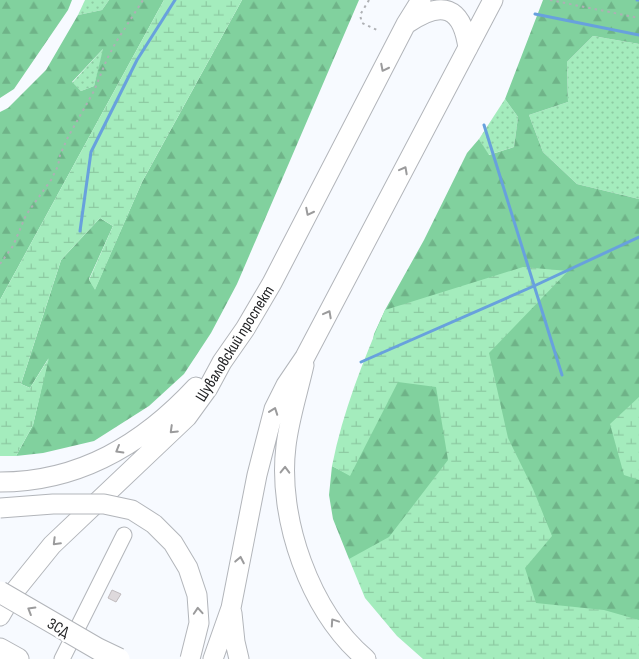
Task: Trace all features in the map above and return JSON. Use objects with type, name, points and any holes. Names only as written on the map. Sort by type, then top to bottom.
[{"type":"highway","name":"ЗСД","points":[[0,592],[98,649],[119,659]]},
{"type":"highway","points":[[0,648],[18,659]]},
{"type":"main road","name":"Шуваловский проспект","points":[[0,616],[14,592],[52,545],[187,417],[208,388],[222,362],[245,330],[272,283],[406,24],[421,0]]},
{"type":"main road","points":[[213,659],[231,608],[257,475],[274,410],[286,386],[305,357],[492,0]]},
{"type":"main road","points":[[406,24],[422,14],[436,9],[449,11],[460,20],[466,32],[468,48]]},
{"type":"main road","points":[[305,357],[285,448],[287,512],[297,551],[315,593],[337,628],[366,659]]},
{"type":"main road","points":[[0,482],[16,482],[57,475],[97,462],[115,453],[156,426],[222,362]]},
{"type":"main road","points":[[0,508],[53,504],[104,504],[132,510],[154,524],[173,543],[188,568],[197,595],[199,623],[190,659]]},
{"type":"main road","points":[[231,608],[239,659]]},
{"type":"lane","points":[[62,659],[95,598],[124,535]]},
{"type":"path","points":[[0,264],[13,246],[26,214],[58,166],[60,155],[68,137],[94,91],[116,42],[143,0]]},
{"type":"path","points":[[369,0],[360,15],[362,23],[379,31]]},
{"type":"path","points":[[550,0],[639,18]]},
{"type":"green space","points":[[0,0],[72,0],[68,10],[14,89],[0,98]]},
{"type":"green space","points":[[85,0],[109,0],[102,10],[78,15]]},
{"type":"green space","points":[[109,0],[164,0],[0,300],[0,112],[8,108],[46,70],[78,15],[102,10]],"holes":[[[103,49],[94,86],[81,91],[72,82]]]},
{"type":"green space","points":[[164,0],[242,0],[142,182],[95,290],[89,280],[113,226],[100,218],[61,260],[21,384],[30,388],[49,358],[33,425],[16,456],[0,456],[0,300]]},
{"type":"green space","points":[[242,0],[359,0],[237,284],[211,333],[184,374],[149,406],[94,441],[43,453],[16,456],[33,425],[48,359],[30,388],[21,384],[61,260],[100,218],[113,226],[89,279],[95,289],[142,182]]},
{"type":"green space","points":[[543,0],[639,0],[639,44],[593,36],[567,62],[568,102],[529,115],[543,152],[577,184],[639,199],[639,659],[349,559],[333,519],[329,495],[332,466],[350,475],[374,334],[385,310],[424,240],[467,153],[479,139],[489,155],[514,147],[518,117],[505,99]]},
{"type":"green space","points":[[593,36],[639,44],[639,199],[577,184],[543,152],[529,115],[568,102],[567,62]]},
{"type":"green space","points":[[104,48],[94,86],[81,91],[72,83]]},
{"type":"green space","points":[[505,99],[518,117],[514,147],[488,155],[479,139]]},
{"type":"green space","points":[[523,267],[568,271],[489,353],[508,438],[533,489],[552,536],[525,568],[536,603],[604,610],[639,620],[639,659],[423,659],[397,636],[365,598],[349,559],[389,537],[448,460],[436,387],[398,382],[350,476],[332,466],[354,387],[385,310]]},
{"type":"green space","points":[[639,397],[639,480],[624,475],[610,424]]},
{"type":"building","points":[[112,590],[121,594],[116,602],[108,598]]},
{"type":"waterway","points":[[80,231],[91,152],[137,60],[175,0]]},
{"type":"waterway","points":[[535,14],[639,35]]},
{"type":"waterway","points":[[484,125],[562,375]]},
{"type":"waterway","points":[[361,362],[534,286],[639,237]]}]
